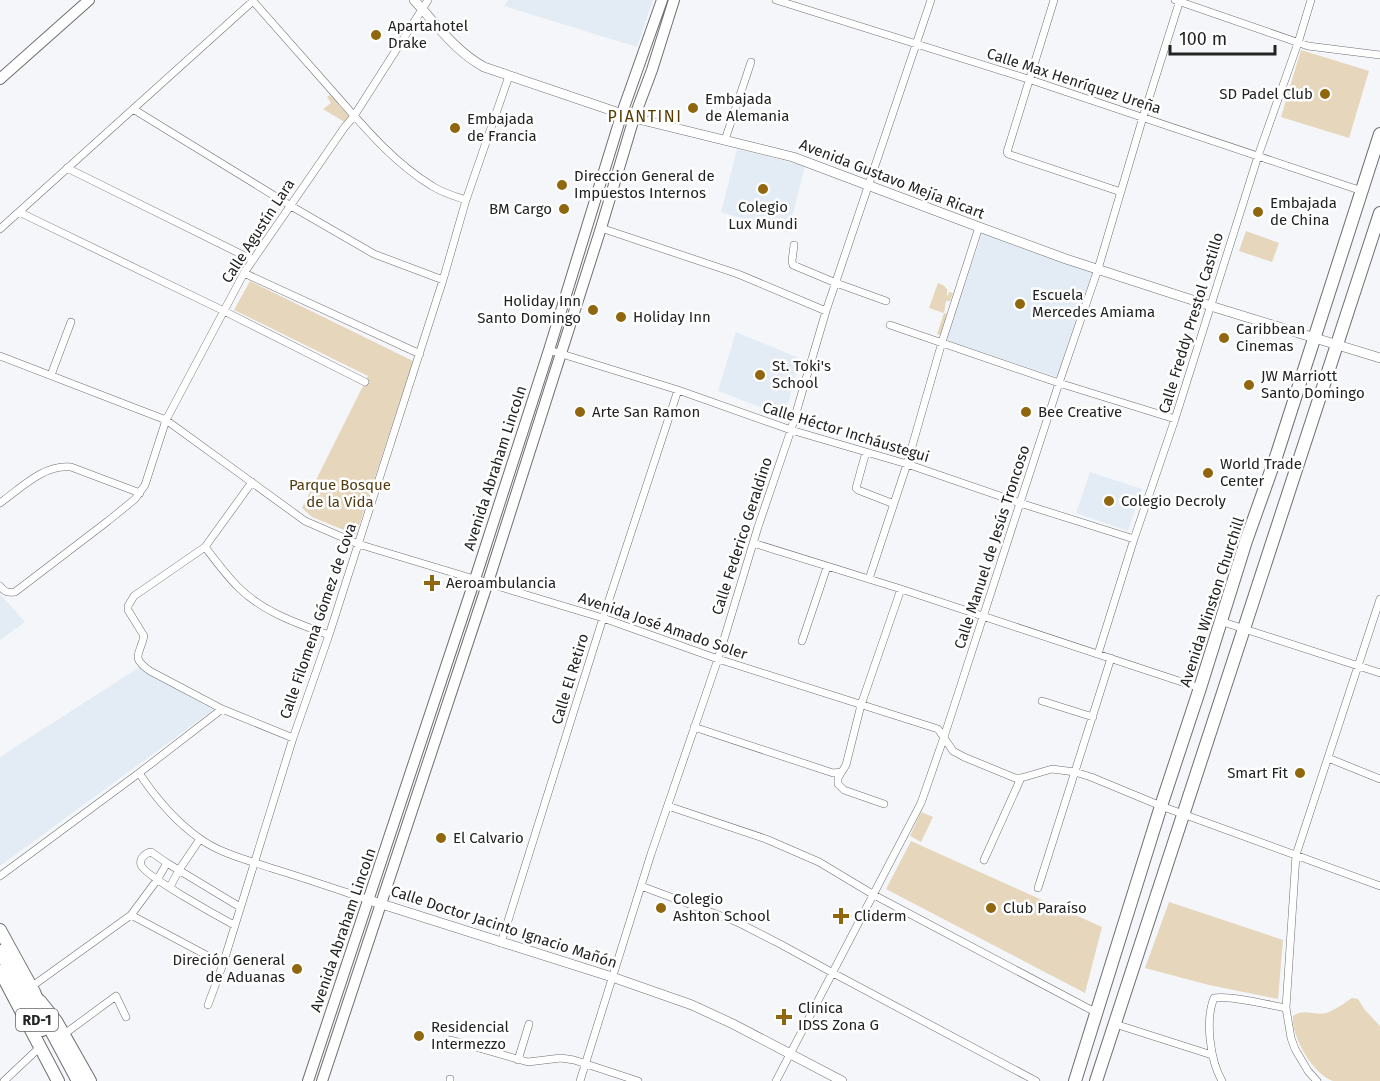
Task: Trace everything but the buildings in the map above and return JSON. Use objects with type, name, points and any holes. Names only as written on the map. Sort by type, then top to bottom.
[{"type":"main road","points":[[0,70],[79,0]]},
{"type":"main road","points":[[0,79],[89,0]]},
{"type":"main road","name":"Avenida Abraham Lincoln","points":[[308,1081],[475,579],[622,114],[662,0]]},
{"type":"main road","name":"Avenida Abraham Lincoln","points":[[322,1081],[487,583],[634,118],[675,0]]},
{"type":"main road","name":"Avenida Winston Churchill","points":[[1075,1081],[1220,621],[1380,134]]},
{"type":"main road","points":[[1096,1081],[1336,346],[1375,245],[1380,213]]},
{"type":"main road","name":"RD-1","points":[[0,930],[33,990],[75,1080]]},
{"type":"main road","name":"RD-1","points":[[2,961],[75,1080]]},
{"type":"main road","name":"RD-1","points":[[2,961],[40,1047],[58,1081]]},
{"type":"main road","name":"RD-1","points":[[33,990],[56,1021],[90,1081]]},
{"type":"street","name":"Avenida Gustavo Mejía Ricart","points":[[414,0],[463,53],[484,67],[634,118],[793,157],[1098,269],[1380,358]]},
{"type":"street","name":"Calle Agustín Lara","points":[[140,493],[145,485],[166,420],[244,273],[354,116],[428,0]]},
{"type":"street","name":"Calle Max Henríquez Ureña","points":[[776,0],[1028,79],[1362,191]]},
{"type":"street","name":"Calle Federico Geraldino","points":[[580,1081],[641,886],[718,659],[753,543],[791,430],[826,311],[931,0]]},
{"type":"street","points":[[1054,0],[1006,150],[1008,154],[1121,192]]},
{"type":"street","points":[[1178,0],[1308,46],[1380,55]]},
{"type":"street","name":"Calle Manuel de Jesús Troncoso","points":[[776,1081],[921,804],[1098,269],[1178,0]]},
{"type":"street","name":"Calle Freddy Prestol Castillo","points":[[1098,654],[1258,156],[1311,0]]},
{"type":"street","points":[[0,229],[252,1],[354,116],[394,156],[443,192],[466,200]]},
{"type":"street","points":[[725,140],[751,62]]},
{"type":"street","name":"Calle Filomena Gómez de Cova","points":[[208,1005],[223,964],[293,738],[329,635],[420,354],[466,200],[509,76]]},
{"type":"street","points":[[133,109],[374,255],[443,280]]},
{"type":"street","points":[[67,168],[252,260]]},
{"type":"street","points":[[19,212],[365,382]]},
{"type":"street","points":[[869,579],[907,464],[942,342],[979,227]]},
{"type":"street","points":[[601,228],[738,274],[826,311]]},
{"type":"street","points":[[794,245],[793,265],[836,284],[886,301]]},
{"type":"street","points":[[244,273],[420,354]]},
{"type":"street","points":[[51,375],[71,322]]},
{"type":"street","points":[[890,325],[1059,383],[1175,419]]},
{"type":"street","name":"Calle Héctor Incháustegui","points":[[549,350],[678,390],[791,430],[907,464],[1020,503],[1134,538]]},
{"type":"street","name":"Avenida José Amado Soler","points":[[0,356],[166,420],[305,521],[358,544],[603,618],[718,659],[938,729],[951,750],[997,771],[1021,778]]},
{"type":"street","name":"Calle El Retiro","points":[[501,943],[603,618],[678,390]]},
{"type":"street","points":[[866,453],[856,488],[894,504]]},
{"type":"street","points":[[0,502],[46,471],[62,466],[71,467],[140,493],[108,521],[15,592],[8,593],[0,586]]},
{"type":"street","points":[[252,482],[205,547],[134,596],[128,610],[144,636],[138,653],[140,665],[222,709],[293,738]]},
{"type":"street","points":[[753,543],[901,589],[1200,688]]},
{"type":"street","points":[[205,547],[237,587],[254,601],[282,618],[329,635]]},
{"type":"street","points":[[802,641],[827,567]]},
{"type":"street","points":[[884,804],[840,788],[838,778],[846,765],[861,705],[901,589]]},
{"type":"street","points":[[1317,1081],[1294,1049],[1286,1008],[1296,855],[1380,599]]},
{"type":"street","points":[[1220,621],[1380,673]]},
{"type":"street","points":[[1038,888],[1111,658]]},
{"type":"street","points":[[1042,701],[1093,717]]},
{"type":"street","points":[[0,876],[222,709]]},
{"type":"street","points":[[694,727],[833,773],[841,772]]},
{"type":"street","points":[[1328,758],[1380,779]]},
{"type":"street","points":[[984,860],[1021,778],[1052,769],[1091,777],[1161,806],[1380,886]]},
{"type":"street","name":"Calle Doctor Jacinto Ignacio Mañón","points":[[139,773],[171,812],[200,838],[218,848],[369,900],[612,977],[692,1005],[842,1081]]},
{"type":"street","points":[[668,806],[766,839],[819,862],[874,895],[1097,1013]]},
{"type":"street","points":[[170,887],[200,838]]},
{"type":"street","points":[[234,925],[157,880],[142,869],[141,860],[146,853],[151,852],[240,907]]},
{"type":"street","points":[[33,990],[131,915],[167,863]]},
{"type":"street","points":[[641,886],[736,922],[1036,1081]]},
{"type":"street","points":[[131,915],[223,964]]},
{"type":"street","points":[[63,1035],[116,996],[126,1017]]},
{"type":"street","points":[[1222,1081],[1212,1055],[1210,1023],[1211,1006],[1215,997],[1286,1008]]},
{"type":"street","points":[[518,1060],[529,1024]]},
{"type":"street","points":[[1115,1024],[1212,1055]]},
{"type":"street","points":[[451,1040],[528,1062],[561,1058],[638,1081]]},
{"type":"street","points":[[4,1081],[40,1047]]},
{"type":"shaded area","points":[[508,0],[653,0],[637,47],[504,6]]},
{"type":"shaded area","name":"Colegio Lux Mundi","points":[[737,149],[805,166],[788,233],[721,212]]},
{"type":"shaded area","name":"Escuela Mercedes Amiama","points":[[983,231],[1094,269],[1057,377],[946,340]]},
{"type":"shaded area","name":"St. Toki's School","points":[[736,332],[801,359],[784,416],[718,391]]},
{"type":"shaded area","name":"Colegio Decroly","points":[[1090,472],[1142,489],[1128,531],[1076,513]]},
{"type":"shaded area","points":[[0,594],[25,622],[0,640]]},
{"type":"shaded area","points":[[138,668],[213,710],[0,866],[0,757]]},
{"type":"green space","name":"SD Padel Club","points":[[1301,50],[1369,71],[1349,138],[1281,117]]},
{"type":"green space","points":[[330,95],[350,117],[346,123],[323,109],[331,103],[327,97]]},
{"type":"green space","points":[[1246,231],[1279,243],[1272,262],[1239,251]]},
{"type":"green space","name":"Parque Bosque de la Vida","points":[[250,281],[413,361],[356,535],[312,517],[302,508],[368,376],[234,310]]},
{"type":"green space","points":[[938,283],[947,289],[947,297],[949,292],[953,293],[950,301],[946,301],[944,313],[929,308]]},
{"type":"green space","points":[[944,313],[947,314],[940,335],[937,334]]},
{"type":"green space","points":[[921,812],[933,817],[921,842],[910,836]]},
{"type":"green space","name":"Club Paraíso","points":[[911,841],[1102,927],[1085,993],[886,889]]},
{"type":"green space","points":[[1169,902],[1283,940],[1278,999],[1209,985],[1145,968]]},
{"type":"green space","points":[[1352,998],[1358,999],[1380,1026],[1380,1081],[1333,1081],[1325,1077],[1311,1063],[1296,1034],[1293,1016],[1305,1012],[1326,1013]]},
{"type":"place","name":"Apartahotel Drake","points":[[376,35]]},
{"type":"place","name":"SD Padel Club","points":[[1325,94]]},
{"type":"place","name":"Embajada de Alemania","points":[[693,108]]},
{"type":"place","name":"Embajada de Francia","points":[[455,128]]},
{"type":"place","name":"Direccion General de Impuestos Internos","points":[[562,185]]},
{"type":"place","name":"Colegio Lux Mundi","points":[[763,189]]},
{"type":"place","name":"BM Cargo","points":[[564,209]]},
{"type":"place","name":"Embajada de China","points":[[1258,212]]},
{"type":"place","name":"Escuela Mercedes Amiama","points":[[1020,304]]},
{"type":"place","name":"Holiday Inn Santo Domingo","points":[[593,310]]},
{"type":"place","name":"Holiday Inn","points":[[621,317]]},
{"type":"place","name":"Caribbean Cinemas","points":[[1224,338]]},
{"type":"place","name":"St. Toki's School","points":[[760,375]]},
{"type":"place","name":"JW Marriott Santo Domingo","points":[[1249,385]]},
{"type":"place","name":"Arte San Ramon","points":[[580,412]]},
{"type":"place","name":"Bee Creative","points":[[1026,412]]},
{"type":"place","name":"World Trade Center","points":[[1208,473]]},
{"type":"place","name":"Colegio Decroly","points":[[1109,501]]},
{"type":"place","name":"Aeroambulancia","points":[[432,583]]},
{"type":"place","name":"Smart Fit","points":[[1300,773]]},
{"type":"place","name":"El Calvario","points":[[441,838]]},
{"type":"place","name":"Colegio Ashton School","points":[[661,908]]},
{"type":"place","name":"Club Paraíso","points":[[991,908]]},
{"type":"place","name":"Cliderm","points":[[841,916]]},
{"type":"place","name":"Direción General de Aduanas","points":[[297,969]]},
{"type":"place","name":"Clinica IDSS Zona G","points":[[784,1017]]},
{"type":"place","name":"Residencial Intermezzo","points":[[419,1036]]},
{"type":"district","name":"PIANTINI","points":[[645,116]]}]
